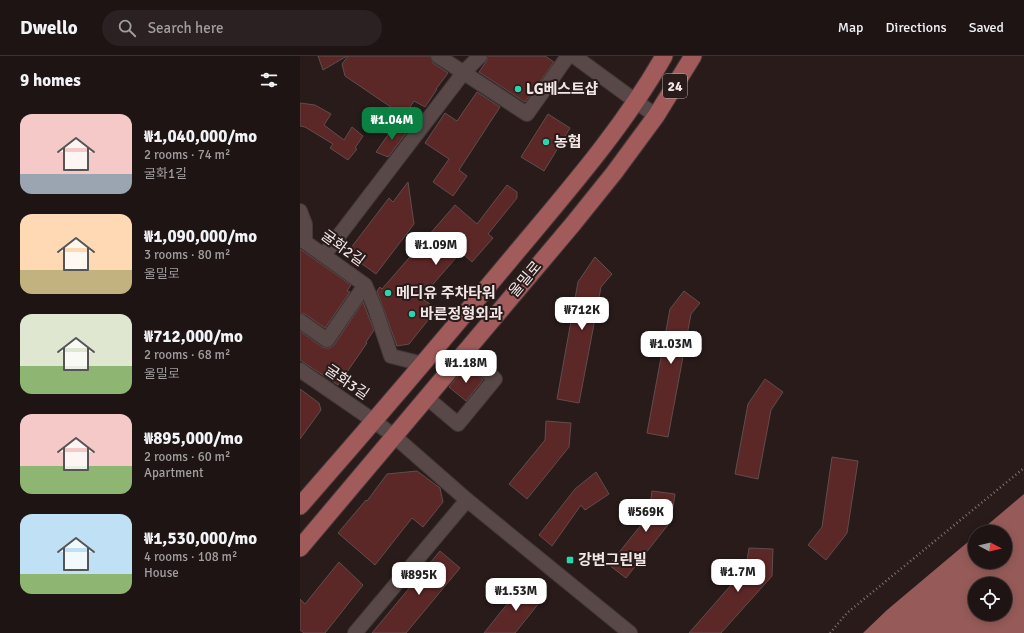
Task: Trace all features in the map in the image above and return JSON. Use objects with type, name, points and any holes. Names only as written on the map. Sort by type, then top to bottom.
[{"type":"main road","name":"울밀로","points":[[300,506],[423,364],[579,177],[635,101],[664,56]]},
{"type":"main road","name":"울밀로","points":[[300,548],[614,173],[656,116],[693,56]]},
{"type":"street","points":[[438,56],[527,114],[568,56]]},
{"type":"street","points":[[324,255],[464,72],[480,56]]},
{"type":"street","points":[[574,56],[656,116]]},
{"type":"street","name":"굴화2길","points":[[300,211],[305,224],[305,242],[364,285],[327,340],[300,321]]},
{"type":"street","points":[[364,285],[375,308],[391,356],[423,364]]},
{"type":"street","points":[[426,397],[458,424],[495,380],[463,352]]},
{"type":"street","name":"굴화3길","points":[[300,370],[394,436],[467,500],[630,633]]},
{"type":"street","points":[[355,633],[467,500]]},
{"type":"path","points":[[830,633],[847,614],[1024,468]]},
{"type":"shaded area","points":[[1024,494],[1024,633],[863,633],[887,610],[968,542],[968,569],[1012,569],[1012,525],[987,525]]},
{"type":"building","points":[[318,56],[347,56],[323,70]]},
{"type":"building","points":[[348,56],[430,56],[433,63],[448,73],[425,107],[414,101],[404,116],[345,76],[342,64]]},
{"type":"building","name":"LG베스트샵","points":[[488,56],[545,56],[554,62],[525,102],[479,72]]},
{"type":"building","points":[[477,92],[500,107],[459,170],[467,176],[453,196],[433,182],[449,159],[425,143],[445,113],[457,121]]},
{"type":"building","points":[[300,103],[315,105],[331,114],[324,125],[344,140],[352,127],[363,136],[355,148],[357,149],[348,160],[330,148],[333,144],[305,127],[300,126]]},
{"type":"building","name":"농협","points":[[548,114],[570,128],[544,171],[521,157]]},
{"type":"building","points":[[394,126],[410,128],[388,157],[376,152]]},
{"type":"building","points":[[408,182],[414,224],[376,274],[347,253],[389,198],[393,202]]},
{"type":"building","points":[[507,185],[517,192],[517,198],[488,234],[493,238],[472,262],[461,252],[421,298],[437,309],[409,344],[397,346],[377,291],[380,287],[382,289],[455,205],[477,224]]},
{"type":"building","points":[[300,249],[351,285],[347,291],[350,292],[325,328],[305,314],[300,313]]},
{"type":"building","points":[[595,257],[612,274],[601,287],[579,403],[557,399],[578,282]]},
{"type":"building","points":[[684,291],[700,303],[691,314],[668,437],[647,433],[670,309]]},
{"type":"building","points":[[363,302],[374,330],[366,342],[367,343],[338,385],[300,360],[300,331],[322,347],[330,348],[334,345]]},
{"type":"building","points":[[466,366],[483,380],[466,401],[449,387]]},
{"type":"building","points":[[765,379],[783,392],[771,410],[758,479],[735,474],[748,404]]},
{"type":"building","points":[[300,389],[319,403],[321,410],[300,439]]},
{"type":"building","points":[[546,421],[571,423],[569,447],[527,499],[509,484],[545,440]]},
{"type":"building","points":[[832,457],[858,461],[847,533],[826,560],[808,545],[822,527]]},
{"type":"building","points":[[417,471],[440,488],[443,502],[423,527],[412,518],[375,565],[338,533],[366,500],[367,501],[387,474]]},
{"type":"building","points":[[596,472],[609,494],[585,510],[581,505],[552,546],[539,535],[575,489]]},
{"type":"building","points":[[652,491],[675,494],[671,521],[626,578],[609,565],[649,515]]},
{"type":"building","points":[[749,548],[773,549],[772,576],[721,633],[689,633],[746,568]]},
{"type":"building","points":[[440,551],[460,568],[406,633],[372,633]]},
{"type":"building","points":[[339,562],[363,585],[325,633],[304,633],[300,630],[300,599],[305,604]]},
{"type":"building","points":[[524,583],[543,598],[515,633],[484,633]]},
{"type":"place","name":"LG베스트샵","points":[[518,89]]},
{"type":"place","name":"농협","points":[[546,142]]},
{"type":"place","name":"메디유 주차타워","points":[[388,293]]},
{"type":"place","name":"바른정형외과","points":[[412,314]]},
{"type":"place","name":"강변그린빌","points":[[570,560]]}]
